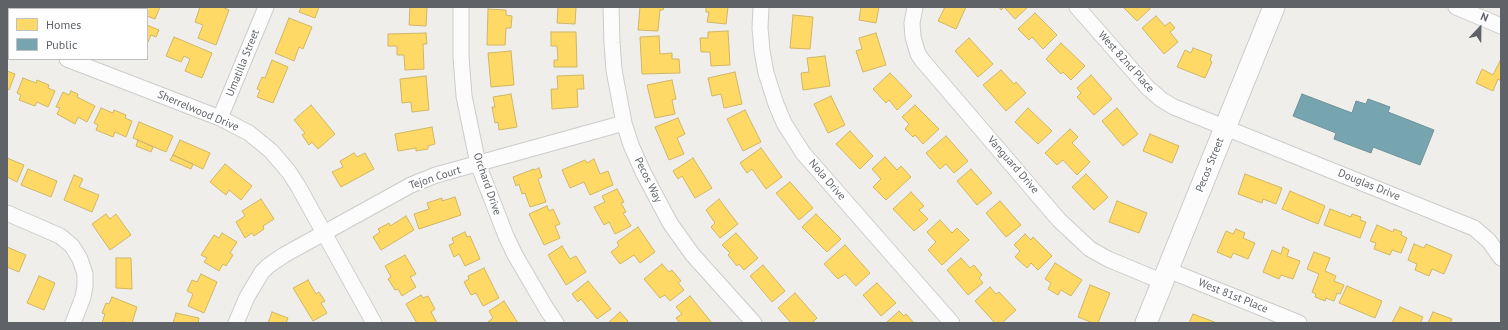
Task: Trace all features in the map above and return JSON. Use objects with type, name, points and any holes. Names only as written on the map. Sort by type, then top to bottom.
[{"type":"main road","name":"Pecos Street","points":[[1146,323],[1274,7]]},
{"type":"street","name":"Umatilla Street","points":[[220,118],[266,7]]},
{"type":"street","name":"Orchard Drive","points":[[461,7],[461,57],[464,96],[478,164],[515,255],[556,323]]},
{"type":"street","name":"Pecos Way","points":[[611,7],[614,70],[624,123],[642,172],[670,224],[692,254],[754,323]]},
{"type":"street","name":"Nola Drive","points":[[761,7],[760,28],[766,73],[784,123],[803,152],[952,323]]},
{"type":"street","name":"Vanguard Drive","points":[[915,7],[912,23],[913,37],[918,54],[922,60],[1059,220],[1090,248],[1108,259],[1165,276]]},
{"type":"street","name":"West 82nd Place","points":[[1077,7],[1148,88],[1162,100],[1226,127]]},
{"type":"street","points":[[1456,7],[1501,26]]},
{"type":"street","name":"Sherrelwood Drive","points":[[72,60],[220,118],[249,133],[278,159],[298,186],[374,323]]},
{"type":"street","name":"Tejon Court","points":[[236,323],[247,297],[262,272],[268,266],[284,255],[411,185],[436,175],[624,123]]},
{"type":"street","name":"Douglas Drive","points":[[1226,127],[1474,228],[1489,241],[1501,258]]},
{"type":"street","points":[[7,213],[60,236],[72,246],[80,259],[85,274],[85,286],[83,297],[73,323]]},
{"type":"street","name":"West 81st Place","points":[[1165,276],[1299,323]]},
{"type":"building: Homes","points":[[33,7],[57,7],[57,8]]},
{"type":"building: Homes","points":[[160,7],[155,19],[148,16],[148,8],[136,8]]},
{"type":"building: Homes","points":[[200,7],[222,7],[229,10],[216,45],[198,38],[203,25],[195,22]]},
{"type":"building: Homes","points":[[301,7],[319,7],[315,18],[299,12]]},
{"type":"building: Homes","points":[[410,7],[427,7],[426,26],[409,25]]},
{"type":"building: Homes","points":[[558,7],[576,7],[575,24],[557,23]]},
{"type":"building: Homes","points":[[640,7],[664,7],[663,10],[660,10],[658,31],[638,30]]},
{"type":"building: Homes","points":[[706,7],[728,7],[726,24],[707,22],[709,12],[706,12]]},
{"type":"building: Homes","points":[[861,7],[879,7],[876,23],[859,20]]},
{"type":"building: Homes","points":[[945,7],[966,7],[956,29],[938,21]]},
{"type":"building: Homes","points":[[1004,7],[1028,7],[1015,19]]},
{"type":"building: Homes","points":[[1123,7],[1149,7],[1150,9],[1137,21]]},
{"type":"building: Homes","points":[[488,9],[506,10],[506,15],[512,16],[511,28],[506,28],[505,45],[487,45]]},
{"type":"building: Homes","points":[[1035,13],[1057,35],[1043,49],[1032,37],[1029,40],[1018,29]]},
{"type":"building: Homes","points":[[793,15],[813,17],[810,49],[790,48]]},
{"type":"building: Homes","points":[[1156,16],[1165,26],[1170,22],[1175,28],[1170,32],[1178,42],[1164,54],[1142,28]]},
{"type":"building: Homes","points":[[289,18],[312,27],[303,49],[299,47],[294,61],[275,53]]},
{"type":"building: Homes","points":[[148,25],[159,30],[156,37],[151,35],[148,42]]},
{"type":"building: Homes","points":[[728,31],[730,65],[711,66],[710,52],[701,52],[700,38],[708,38],[708,32]]},
{"type":"building: Homes","points":[[551,32],[576,32],[577,67],[554,67],[554,60],[558,60],[557,46],[551,46]]},
{"type":"building: Homes","points":[[426,33],[427,44],[423,44],[424,69],[405,70],[404,55],[397,55],[397,46],[388,46],[388,34]]},
{"type":"building: Homes","points":[[876,33],[886,65],[863,72],[856,51],[862,49],[859,38]]},
{"type":"building: Homes","points":[[659,36],[660,54],[672,53],[672,59],[679,59],[680,73],[642,74],[640,37]]},
{"type":"building: Homes","points":[[174,37],[212,53],[202,78],[185,71],[190,59],[184,56],[181,62],[166,56]]},
{"type":"building: Homes","points":[[969,38],[993,64],[978,77],[955,51]]},
{"type":"building: Homes","points":[[1061,43],[1085,66],[1071,80],[1063,72],[1061,74],[1046,59]]},
{"type":"building: Homes","points":[[1193,48],[1212,55],[1210,60],[1212,62],[1205,78],[1177,67],[1185,50],[1191,53]]},
{"type":"building: Homes","points":[[511,51],[514,85],[491,87],[488,53]]},
{"type":"building: Homes","points":[[825,56],[830,86],[803,90],[801,73],[809,72],[807,58]]},
{"type":"building: Homes","points":[[272,60],[288,67],[273,103],[257,97],[260,90],[257,89],[262,77],[265,78]]},
{"type":"building: Homes","points":[[1500,61],[1501,81],[1498,79],[1493,91],[1476,83],[1482,69],[1493,75]]},
{"type":"building: Homes","points":[[1001,70],[1014,84],[1016,82],[1026,93],[1006,111],[983,85]]},
{"type":"building: Homes","points":[[7,71],[15,74],[9,90],[7,89]]},
{"type":"building: Homes","points":[[735,72],[742,104],[724,108],[721,94],[712,96],[708,78]]},
{"type":"building: Homes","points":[[890,73],[912,96],[897,110],[889,100],[886,103],[873,89]]},
{"type":"building: Homes","points":[[583,75],[584,89],[577,89],[578,107],[552,109],[551,89],[558,89],[557,76]]},
{"type":"building: Homes","points":[[1091,75],[1112,99],[1094,115],[1077,97],[1081,93],[1077,88]]},
{"type":"building: Homes","points":[[426,76],[429,110],[412,112],[411,102],[402,103],[400,79]]},
{"type":"building: Homes","points":[[23,78],[36,83],[37,80],[49,85],[48,88],[55,91],[48,107],[37,102],[35,106],[19,100],[21,95],[17,93]]},
{"type":"building: Homes","points":[[672,80],[676,99],[672,100],[675,114],[655,118],[647,85]]},
{"type":"building: Homes","points":[[71,91],[78,94],[77,97],[95,106],[87,122],[78,117],[75,124],[57,114],[60,108],[56,107],[63,92],[69,95]]},
{"type":"building: Homes","points":[[511,94],[517,127],[499,130],[498,122],[495,123],[492,107],[495,107],[493,97]]},
{"type":"building: Homes","points":[[831,96],[845,125],[828,133],[814,104]]},
{"type":"building: Homes","points":[[311,105],[335,134],[318,149],[312,142],[309,145],[302,135],[305,133],[294,120]]},
{"type":"building: Homes","points":[[915,105],[939,129],[923,144],[915,135],[913,137],[905,129],[909,124],[902,117]]},
{"type":"building: Homes","points":[[101,108],[113,113],[114,110],[126,115],[125,118],[132,121],[126,137],[115,132],[113,137],[96,130],[98,125],[94,123]]},
{"type":"building: Homes","points":[[1028,108],[1052,131],[1038,144],[1015,122]]},
{"type":"building: Homes","points":[[1117,108],[1138,134],[1123,146],[1102,121]]},
{"type":"building: Homes","points":[[745,110],[761,142],[743,151],[727,119]]},
{"type":"building: Homes","points":[[678,118],[685,134],[677,138],[684,154],[669,160],[655,127]]},
{"type":"building: Homes","points":[[139,122],[173,136],[166,152],[133,138]]},
{"type":"building: Homes","points":[[432,127],[435,144],[428,146],[428,149],[416,151],[416,148],[398,151],[395,134]]},
{"type":"building: Homes","points":[[1070,129],[1078,137],[1072,143],[1090,162],[1077,175],[1063,160],[1057,165],[1045,153]]},
{"type":"building: Homes","points":[[850,131],[873,156],[860,169],[836,144]]},
{"type":"building: Homes","points":[[1150,134],[1179,146],[1172,163],[1143,151]]},
{"type":"building: Homes","points":[[946,136],[968,161],[954,173],[946,164],[940,169],[926,153]]},
{"type":"building: Homes","points":[[138,140],[153,147],[151,152],[136,146]]},
{"type":"building: Homes","points":[[180,140],[210,153],[203,169],[173,155]]},
{"type":"building: Homes","points":[[761,148],[782,177],[766,189],[752,169],[747,173],[740,163]]},
{"type":"building: Homes","points":[[354,153],[357,157],[365,153],[374,169],[341,187],[332,172],[343,167],[340,161]]},
{"type":"building: Homes","points":[[173,155],[193,164],[191,169],[170,160]]},
{"type":"building: Homes","points":[[885,157],[897,170],[901,166],[911,177],[886,200],[873,187],[881,179],[872,169]]},
{"type":"building: Homes","points":[[7,158],[24,165],[17,182],[7,177]]},
{"type":"building: Homes","points":[[693,158],[712,188],[695,198],[682,176],[678,179],[673,171]]},
{"type":"building: Homes","points":[[594,159],[600,174],[608,171],[613,185],[590,195],[584,182],[570,188],[562,170],[585,160],[587,163]]},
{"type":"building: Homes","points":[[225,164],[252,186],[241,200],[229,190],[226,195],[210,182]]},
{"type":"building: Homes","points":[[539,168],[542,177],[538,179],[546,202],[530,207],[525,193],[522,194],[519,184],[516,186],[513,177]]},
{"type":"building: Homes","points":[[28,169],[57,181],[51,197],[21,185]]},
{"type":"building: Homes","points":[[971,169],[992,193],[977,205],[957,181]]},
{"type":"building: Homes","points":[[1086,174],[1108,197],[1094,210],[1072,187]]},
{"type":"building: Homes","points":[[1245,174],[1282,188],[1276,204],[1263,199],[1262,203],[1238,194]]},
{"type":"building: Homes","points":[[74,175],[83,179],[79,187],[99,195],[92,212],[64,200]]},
{"type":"building: Homes","points":[[790,182],[813,208],[799,220],[776,193]]},
{"type":"building: Homes","points":[[617,189],[624,202],[621,203],[626,212],[623,213],[631,226],[615,234],[609,222],[604,225],[594,207],[605,202],[602,196]]},
{"type":"building: Homes","points":[[1290,191],[1325,206],[1318,224],[1282,209]]},
{"type":"building: Homes","points":[[911,192],[924,206],[919,210],[928,219],[914,231],[893,209]]},
{"type":"building: Homes","points":[[455,197],[461,215],[419,229],[414,214],[429,209],[427,203],[442,198],[442,201]]},
{"type":"building: Homes","points":[[261,199],[274,219],[263,226],[264,229],[254,236],[252,233],[245,238],[236,222],[245,216],[242,211]]},
{"type":"building: Homes","points":[[719,199],[738,224],[720,238],[711,227],[715,223],[706,210]]},
{"type":"building: Homes","points":[[1000,201],[1021,225],[1006,237],[986,213]]},
{"type":"building: Homes","points":[[1117,201],[1147,213],[1139,233],[1109,222]]},
{"type":"building: Homes","points":[[547,206],[549,211],[553,209],[560,224],[555,226],[560,238],[544,245],[529,214]]},
{"type":"building: Homes","points":[[1330,209],[1351,217],[1352,214],[1361,217],[1360,220],[1366,222],[1360,238],[1324,225]]},
{"type":"building: Homes","points":[[106,214],[110,219],[116,214],[131,235],[110,250],[92,224]]},
{"type":"building: Homes","points":[[816,214],[841,239],[827,252],[802,227]]},
{"type":"building: Homes","points":[[406,216],[414,230],[381,250],[373,237],[380,232],[378,229],[389,223],[390,226]]},
{"type":"building: Homes","points":[[940,220],[952,233],[957,228],[969,240],[942,265],[928,250],[936,242],[927,232]]},
{"type":"building: Homes","points":[[1377,225],[1393,232],[1394,229],[1402,232],[1401,235],[1407,238],[1401,253],[1392,250],[1390,255],[1374,249],[1376,243],[1370,241]]},
{"type":"building: Homes","points":[[638,227],[655,252],[640,263],[634,255],[620,264],[611,252],[619,246],[617,242]]},
{"type":"building: Homes","points":[[1236,229],[1245,233],[1243,238],[1255,243],[1248,259],[1233,253],[1231,258],[1217,252],[1226,231],[1233,234]]},
{"type":"building: Homes","points":[[465,232],[467,237],[470,236],[480,259],[465,266],[459,254],[454,257],[449,245],[454,243],[452,238]]},
{"type":"building: Homes","points":[[222,233],[237,242],[230,253],[233,255],[226,266],[223,264],[219,271],[204,262],[207,258],[201,255],[214,235],[219,238]]},
{"type":"building: Homes","points":[[736,233],[758,258],[744,270],[739,264],[737,266],[728,255],[730,253],[722,245]]},
{"type":"building: Homes","points":[[1025,234],[1031,240],[1033,237],[1052,256],[1038,270],[1031,263],[1027,268],[1015,257],[1020,251],[1014,245]]},
{"type":"building: Homes","points":[[1414,244],[1424,248],[1426,244],[1452,255],[1444,274],[1432,269],[1429,276],[1415,270],[1417,264],[1408,260]]},
{"type":"building: Homes","points":[[845,245],[870,273],[856,286],[845,274],[838,279],[824,264]]},
{"type":"building: Homes","points":[[562,246],[570,259],[576,256],[586,272],[566,285],[548,255]]},
{"type":"building: Homes","points":[[7,247],[26,255],[19,272],[7,267]]},
{"type":"building: Homes","points":[[1283,247],[1289,250],[1287,256],[1300,261],[1293,279],[1281,275],[1279,279],[1263,272],[1272,250],[1281,254]]},
{"type":"building: Homes","points":[[1314,252],[1330,258],[1325,271],[1336,276],[1334,281],[1344,285],[1340,294],[1337,293],[1334,301],[1326,298],[1325,301],[1315,297],[1316,294],[1312,292],[1319,274],[1307,269]]},
{"type":"building: Homes","points":[[405,255],[416,274],[410,277],[416,287],[402,296],[398,289],[395,290],[388,279],[391,277],[385,266]]},
{"type":"building: Homes","points":[[116,258],[131,258],[132,289],[116,288]]},
{"type":"building: Homes","points":[[961,258],[970,268],[974,265],[982,275],[979,278],[983,283],[968,295],[947,270]]},
{"type":"building: Homes","points":[[1055,263],[1082,280],[1071,296],[1061,290],[1058,295],[1048,289],[1051,283],[1045,279]]},
{"type":"building: Homes","points":[[662,264],[669,272],[672,270],[681,281],[678,283],[684,290],[670,301],[665,295],[660,298],[644,279]]},
{"type":"building: Homes","points":[[763,265],[785,291],[772,302],[750,276]]},
{"type":"building: Homes","points":[[484,268],[499,298],[483,306],[476,293],[471,295],[464,282],[469,279],[468,276]]},
{"type":"building: Homes","points":[[201,274],[217,282],[204,313],[188,306],[193,294],[187,291],[192,280],[197,282]]},
{"type":"building: Homes","points":[[39,276],[55,283],[44,310],[27,303]]},
{"type":"building: Homes","points":[[308,280],[316,294],[319,292],[325,301],[321,303],[327,313],[313,321],[293,288]]},
{"type":"building: Homes","points":[[588,281],[611,309],[597,319],[581,299],[578,302],[572,294]]},
{"type":"building: Homes","points":[[877,283],[896,303],[881,316],[863,295]]},
{"type":"building: Homes","points":[[1090,285],[1110,293],[1098,323],[1093,323],[1078,317]]},
{"type":"building: Homes","points":[[1347,286],[1382,301],[1375,318],[1339,303]]},
{"type":"building: Homes","points":[[990,287],[996,294],[999,292],[1016,310],[1002,323],[995,323],[975,301]]},
{"type":"building: Homes","points":[[795,293],[817,318],[812,323],[791,323],[778,308]]},
{"type":"building: Homes","points":[[421,295],[423,298],[428,296],[435,309],[431,312],[437,323],[417,323],[406,304]]},
{"type":"building: Homes","points":[[690,296],[712,323],[680,323],[676,318],[682,314],[676,307]]},
{"type":"building: Homes","points":[[112,297],[137,307],[132,323],[102,323],[105,314],[102,313],[106,303],[109,304]]},
{"type":"building: Homes","points":[[504,301],[518,323],[489,323],[488,322],[493,318],[489,311]]},
{"type":"building: Homes","points":[[1400,307],[1423,317],[1420,323],[1392,323]]},
{"type":"building: Homes","points":[[899,311],[904,316],[906,314],[914,323],[887,322]]},
{"type":"building: Homes","points":[[272,312],[288,318],[286,323],[268,323]]},
{"type":"building: Homes","points":[[620,312],[628,321],[627,323],[608,323]]},
{"type":"building: Homes","points":[[1433,312],[1452,319],[1450,323],[1428,323]]},
{"type":"building: Homes","points":[[176,313],[199,318],[198,323],[173,323]]},
{"type":"building: Homes","points":[[1193,314],[1217,323],[1189,323]]},
{"type":"building: Public","points":[[1302,94],[1352,113],[1356,101],[1366,104],[1368,99],[1390,107],[1388,112],[1434,130],[1420,165],[1373,147],[1371,153],[1334,139],[1336,133],[1293,116]]}]
